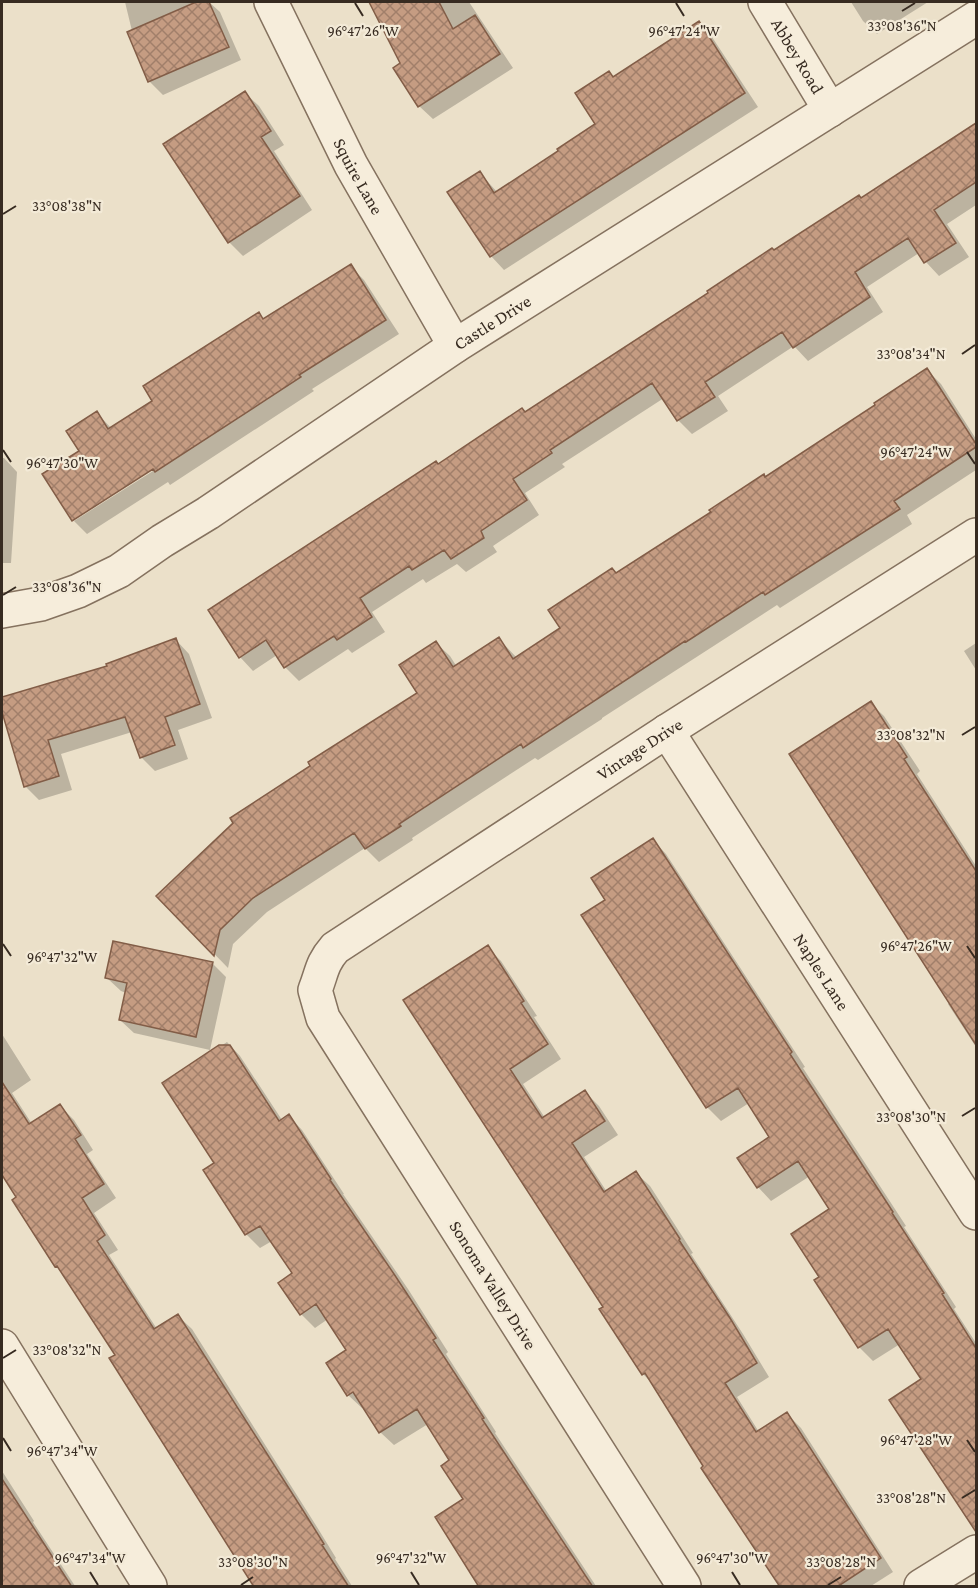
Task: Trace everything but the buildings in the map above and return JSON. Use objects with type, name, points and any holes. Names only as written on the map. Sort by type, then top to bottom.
[{"type":"street","name":"Squire Lane","points":[[271,2],[351,165],[455,346]]},
{"type":"street","name":"Abbey Road","points":[[765,2],[830,110]]},
{"type":"street","name":"Castle Drive","points":[[2,611],[41,604],[78,591],[119,571],[162,541],[218,507],[455,346],[976,18]]},
{"type":"street","name":"Vintage Drive","points":[[319,980],[326,958],[335,948],[667,731],[976,536]]},
{"type":"street","name":"Naples Lane","points":[[667,731],[976,1213]]},
{"type":"street","name":"Sonoma Valley Drive","points":[[319,980],[315,990],[324,1018],[684,1587]]},
{"type":"street","points":[[2,1346],[150,1587]]},
{"type":"street","points":[[921,1587],[976,1552]]}]
